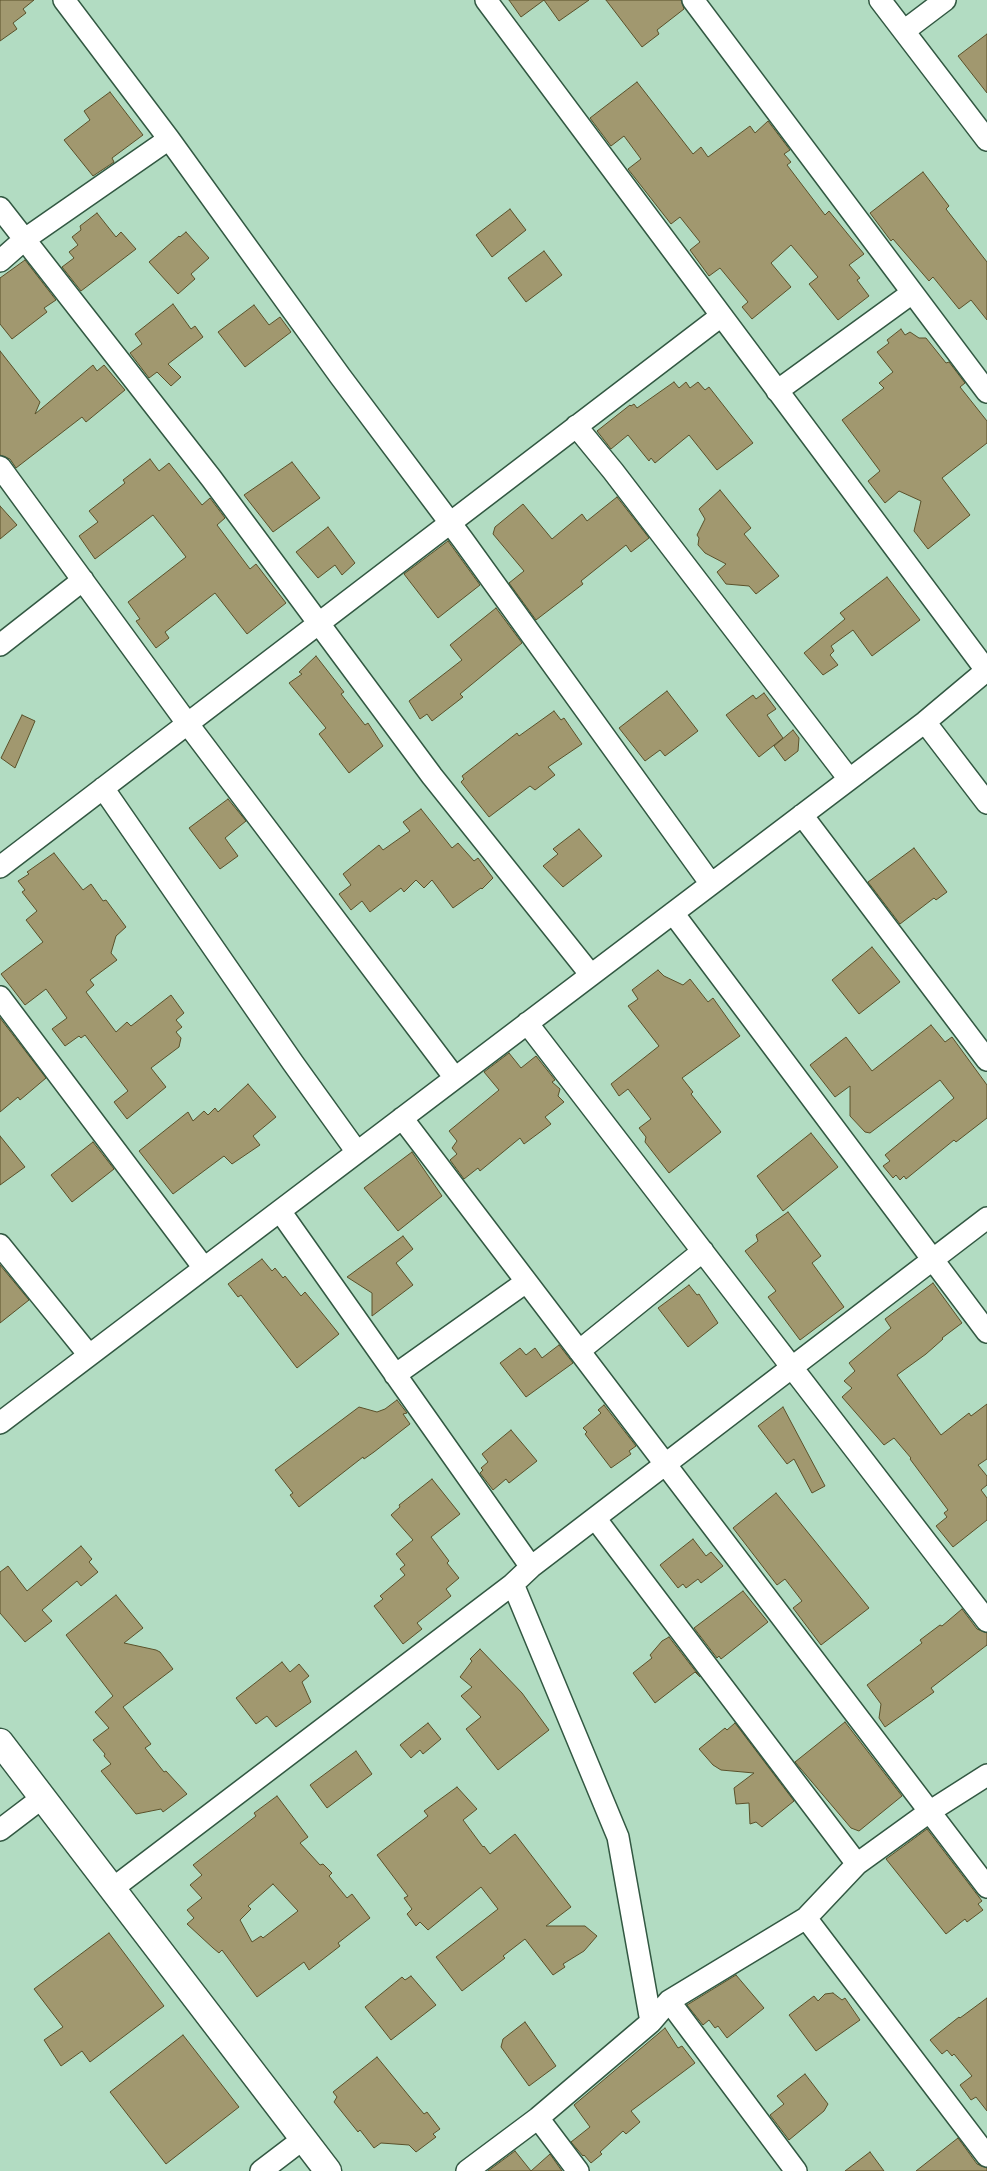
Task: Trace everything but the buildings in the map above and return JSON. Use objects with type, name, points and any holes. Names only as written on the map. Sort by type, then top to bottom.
[{"type":"street","points":[[64,0],[169,139],[340,376],[450,522],[711,884]]},
{"type":"street","points":[[0,1423],[925,722],[986,670],[486,0]]},
{"type":"street","points":[[693,0],[987,392]]},
{"type":"street","points":[[880,0],[987,140]]},
{"type":"street","points":[[904,31],[945,0]]},
{"type":"street","points":[[0,261],[25,239],[169,139]]},
{"type":"street","points":[[0,208],[211,478],[432,776],[591,975]]},
{"type":"street","points":[[777,391],[912,292]]},
{"type":"street","points":[[0,867],[721,316]]},
{"type":"street","points":[[576,426],[614,472],[848,779]]},
{"type":"street","points":[[0,467],[187,723],[455,1078]]},
{"type":"street","points":[[0,645],[83,580]]},
{"type":"street","points":[[925,722],[987,803]]},
{"type":"street","points":[[103,788],[293,1063],[358,1152]]},
{"type":"street","points":[[802,815],[987,1060]]},
{"type":"street","points":[[673,913],[987,1332]]},
{"type":"street","points":[[0,997],[204,1268]]},
{"type":"street","points":[[527,1023],[987,1621]]},
{"type":"street","points":[[402,1118],[664,1465],[987,1887]]},
{"type":"street","points":[[280,1211],[531,1567]]},
{"type":"street","points":[[112,1889],[513,1584],[531,1567],[987,1218]]},
{"type":"street","points":[[0,1245],[89,1355]]},
{"type":"street","points":[[579,1351],[703,1251]]},
{"type":"street","points":[[395,1375],[526,1282]]},
{"type":"street","points":[[595,1518],[856,1864]]},
{"type":"street","points":[[513,1584],[618,1837],[651,2022]]},
{"type":"street","points":[[0,1742],[328,2171]]},
{"type":"street","points":[[467,2171],[538,2118],[651,2022],[669,2001],[806,1918],[856,1864],[929,1812],[987,1775]]},
{"type":"street","points":[[0,1830],[42,1798]]},
{"type":"street","points":[[806,1918],[987,2156]]},
{"type":"street","points":[[669,2001],[796,2171]]},
{"type":"street","points":[[538,2118],[578,2171]]},
{"type":"street","points":[[261,2171],[303,2138]]}]
